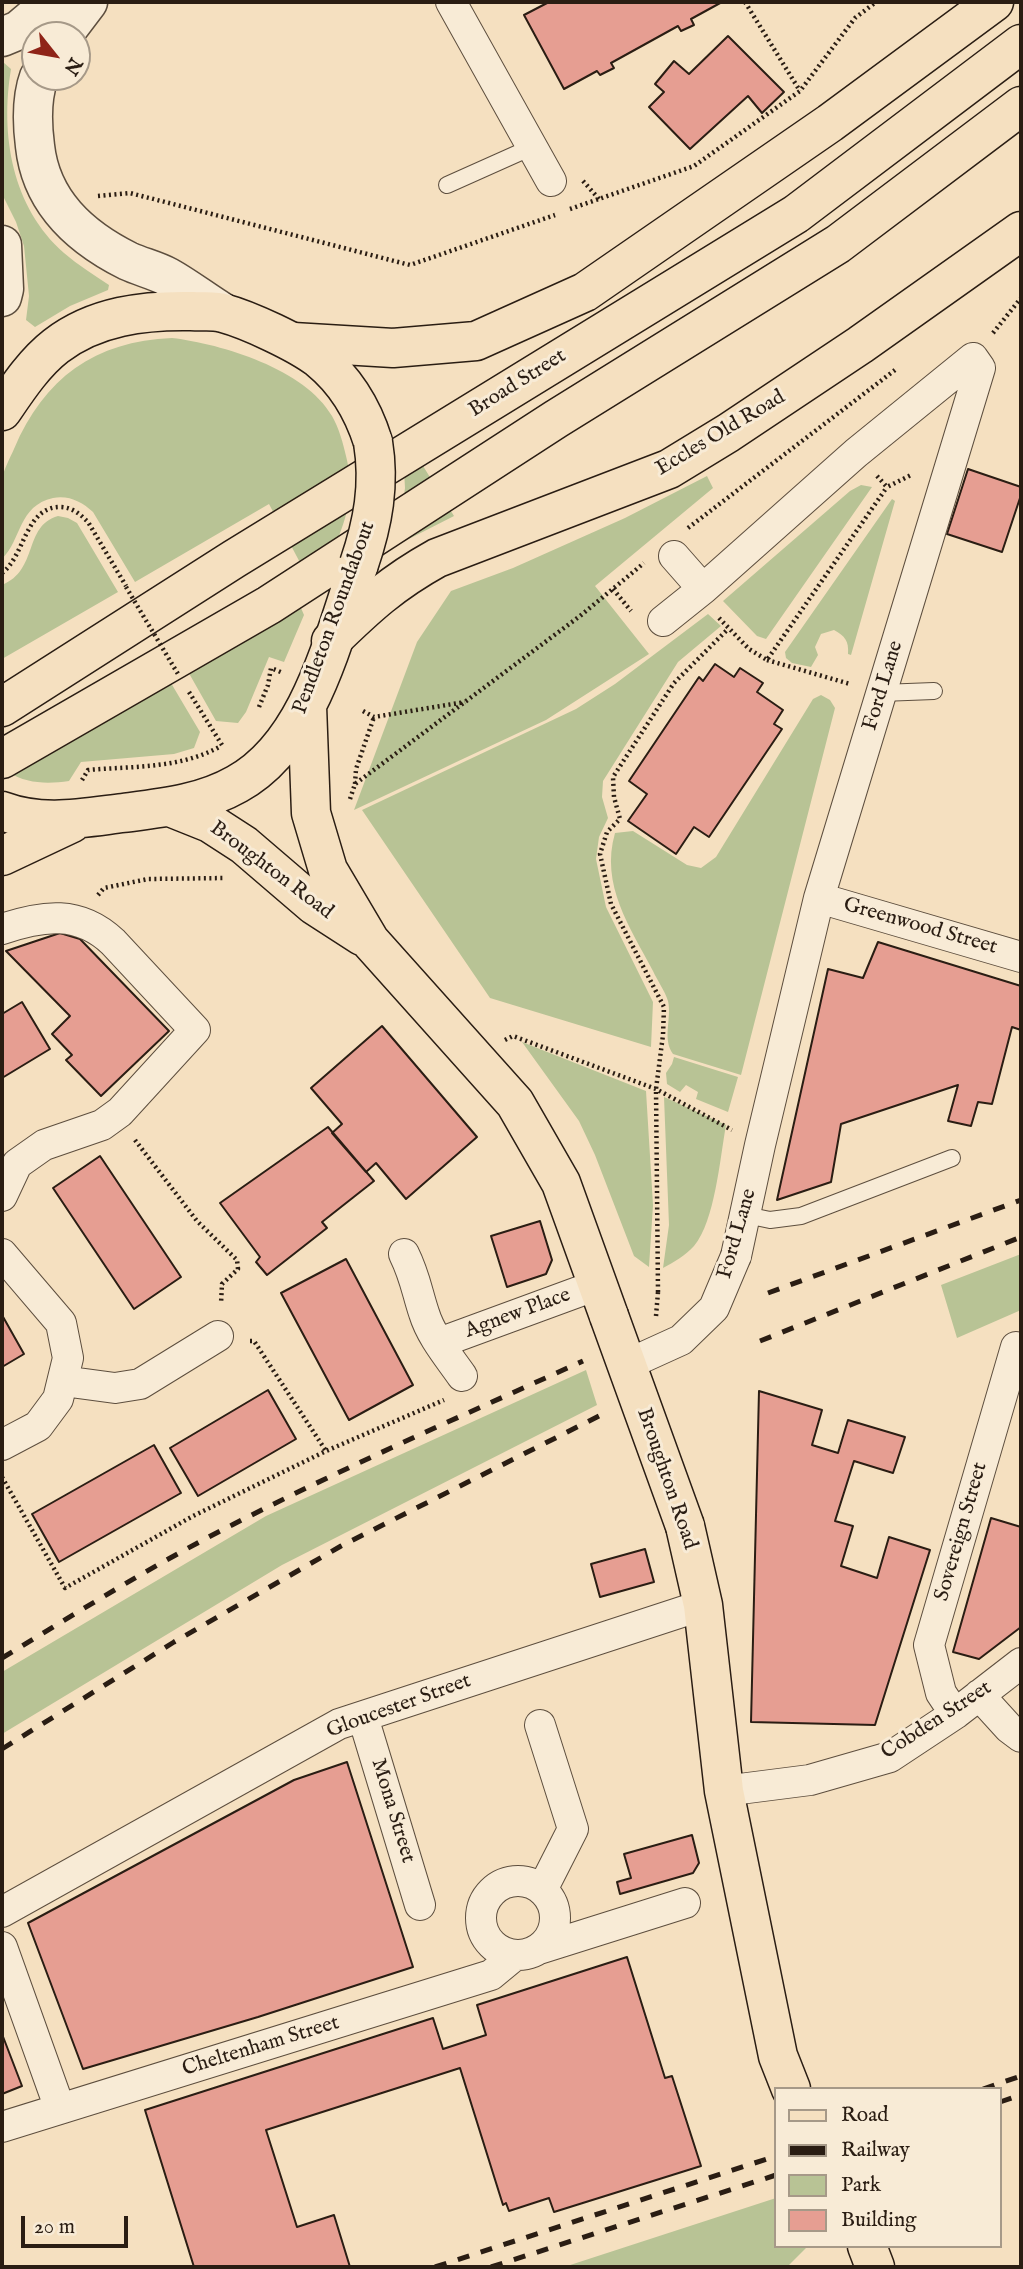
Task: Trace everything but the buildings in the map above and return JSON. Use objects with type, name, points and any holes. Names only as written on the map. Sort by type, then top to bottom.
[{"type":"main road","points":[[293,342],[393,348],[476,341],[585,292],[830,123],[994,2]]},
{"type":"main road","name":"Broad Street","points":[[2,707],[246,552],[796,214],[1021,44]]},
{"type":"main road","points":[[2,759],[269,605],[556,419],[838,244],[1021,106]]},
{"type":"main road","name":"Eccles Old Road","points":[[331,641],[374,599],[403,577],[437,558],[669,470],[860,345],[1021,231]]},
{"type":"main road","name":"Pendleton Roundabout","points":[[2,411],[23,380],[55,346],[86,328],[117,317],[159,311],[222,312],[293,342],[319,359],[340,380],[366,419],[373,442],[377,489],[367,540],[307,706],[287,740],[263,765],[238,784],[206,798],[170,807],[82,801],[45,821],[20,818],[2,811]]},
{"type":"main road","name":"Broughton Road","points":[[307,706],[311,813],[328,870],[370,941],[515,1102],[561,1183],[685,1525],[703,1605],[724,1791],[787,2079]]},
{"type":"main road","points":[[2,856],[82,801]]},
{"type":"main road","name":"Broughton Road","points":[[170,807],[210,824],[244,845],[314,905],[370,941]]},
{"type":"main road","points":[[868,2248],[875,2267]]},
{"type":"street","points":[[2,37],[19,30],[52,2]]},
{"type":"street","points":[[74,21],[88,2]]},
{"type":"street","points":[[451,2],[551,181]]},
{"type":"street","points":[[37,91],[33,108],[36,153],[41,176],[66,218],[82,234],[104,248],[166,276],[222,312]]},
{"type":"street","points":[[2,245],[2,297]]},
{"type":"street","points":[[663,621],[856,453],[973,358]]},
{"type":"street","name":"Ford Lane","points":[[626,1365],[681,1340],[714,1308],[736,1256],[819,898],[980,368],[973,358]]},
{"type":"street","points":[[666,554],[700,591]]},
{"type":"street","name":"Greenwood Street","points":[[819,898],[1021,957]]},
{"type":"street","points":[[2,929],[40,919],[66,918],[84,921],[102,931],[195,1030],[116,1115],[102,1125],[44,1145],[17,1164],[2,1196]]},
{"type":"street","points":[[2,1254],[61,1323],[68,1358],[58,1399],[38,1426],[2,1445]]},
{"type":"street","name":"Agnew Place","points":[[404,1254],[416,1278],[425,1315],[439,1343],[462,1376]]},
{"type":"street","name":"Agnew Place","points":[[439,1343],[603,1301]]},
{"type":"street","points":[[63,1381],[114,1388],[139,1384],[218,1336]]},
{"type":"street","name":"Sovereign Street","points":[[955,1714],[941,1693],[929,1645],[1016,1347]]},
{"type":"street","name":"Gloucester Street","points":[[2,1912],[339,1724],[703,1605]]},
{"type":"street","name":"Cobden Street","points":[[724,1791],[810,1780],[890,1757],[955,1714],[1021,1663]]},
{"type":"street","points":[[979,1695],[1009,1728],[1021,1737]]},
{"type":"street","name":"Mona Street","points":[[363,1717],[420,1905]]},
{"type":"street","points":[[540,1725],[573,1829],[542,1890]]},
{"type":"street","points":[[514,1881],[531,1883],[542,1890],[554,1909],[555,1922],[548,1941],[526,1952],[502,1952],[488,1941],[480,1922],[481,1909],[487,1898],[501,1885],[514,1881]]},
{"type":"street","name":"Cheltenham Street","points":[[2,2127],[491,1975],[526,1952],[685,1903]]},
{"type":"street","points":[[2,1947],[60,2109]]},
{"type":"lane","points":[[447,186],[532,147]]},
{"type":"lane","points":[[881,693],[934,691]]},
{"type":"lane","points":[[746,1216],[770,1220],[801,1216],[952,1158]]},
{"type":"path","points":[[745,2],[800,91]]},
{"type":"path","points":[[973,358],[1021,298]]},
{"type":"path","points":[[355,784],[666,554],[900,366]]},
{"type":"path","points":[[856,453],[887,487]]},
{"type":"path","points":[[767,660],[887,487],[955,453]]},
{"type":"path","points":[[2,573],[13,563],[30,525],[47,509],[70,508],[80,513],[88,522],[222,745]]},
{"type":"path","points":[[700,591],[728,629],[749,649],[767,660],[881,693]]},
{"type":"path","points":[[658,1292],[656,1089],[664,1007],[611,904],[600,854],[607,832],[620,819],[614,797],[613,777],[674,683],[728,629]]},
{"type":"path","points":[[254,716],[268,685],[271,668],[283,673]]},
{"type":"path","points":[[363,711],[374,717],[466,702]]},
{"type":"path","points":[[348,803],[355,784],[356,769],[374,717]]},
{"type":"path","points":[[82,801],[88,770],[176,763],[201,757],[231,739]]},
{"type":"path","points":[[84,921],[91,903],[104,888],[148,879],[236,878],[278,874]]},
{"type":"path","points":[[474,1055],[513,1036],[656,1089],[760,1145]]},
{"type":"path","points":[[116,1115],[197,1221],[237,1260],[238,1269],[222,1284],[218,1336],[254,1341],[326,1451]]},
{"type":"path","points":[[2,1478],[65,1588],[193,1516],[326,1451],[461,1393],[462,1376]]},
{"type":"green space","points":[[3,62],[11,69],[7,119],[9,144],[21,192],[46,235],[69,257],[109,285],[108,290],[70,306],[35,327],[26,320],[29,296],[24,246],[2,194]]},
{"type":"green space","points":[[172,338],[237,353],[283,372],[319,399],[332,416],[347,461],[350,494],[341,531],[314,589],[269,504],[135,582],[93,512],[75,500],[53,498],[33,508],[2,559],[3,475],[26,424],[41,402],[57,383],[96,356],[144,341]]},
{"type":"green space","points":[[402,432],[454,516],[397,545],[405,488]]},
{"type":"green space","points":[[707,476],[713,488],[595,586],[649,654],[546,720],[354,810],[417,642],[451,591],[513,568],[625,518]]},
{"type":"green space","points":[[861,485],[872,487],[766,639],[757,636],[723,601],[850,491]]},
{"type":"green space","points":[[892,499],[895,501],[851,655],[848,654],[846,639],[834,630],[821,634],[815,647],[818,655],[811,667],[792,663],[786,658],[785,652]]},
{"type":"green space","points":[[58,516],[77,523],[118,592],[2,659],[2,585],[14,578],[21,569],[40,529],[47,521]]},
{"type":"green space","points":[[298,601],[304,615],[284,662],[269,657],[246,712],[238,723],[216,721],[186,668]]},
{"type":"green space","points":[[708,614],[721,626],[678,662],[603,781],[602,797],[608,818],[599,837],[596,859],[606,907],[653,1002],[651,1047],[490,998],[362,810],[576,709],[615,684]]},
{"type":"green space","points":[[168,678],[200,732],[194,748],[174,754],[81,762],[69,781],[38,782],[8,772]]},
{"type":"green space","points":[[821,695],[830,700],[835,708],[741,1075],[673,1054],[668,1042],[668,1001],[627,922],[614,888],[611,852],[615,833],[633,831],[687,865],[701,868],[716,857],[813,699]]},
{"type":"green space","points":[[522,1042],[646,1091],[653,1205],[649,1267],[634,1256],[579,1121]]},
{"type":"green space","points":[[674,1057],[738,1077],[728,1112],[696,1099],[698,1092],[686,1085],[680,1092],[667,1084],[666,1073]]},
{"type":"green space","points":[[664,1097],[726,1125],[716,1188],[701,1235],[687,1253],[663,1268],[669,1225]]},
{"type":"green space","points":[[1021,1254],[1021,1310],[957,1338],[941,1285]]},
{"type":"green space","points":[[586,1370],[597,1405],[282,1565],[2,1734],[2,1672],[266,1516]]},
{"type":"green space","points":[[774,2199],[774,2248],[806,2248],[787,2267],[564,2267]]},
{"type":"railway","points":[[768,1293],[1021,1200]]},
{"type":"railway","points":[[760,1341],[1021,1237]]},
{"type":"railway","points":[[2,1658],[203,1540],[275,1503],[583,1361]]},
{"type":"railway","points":[[2,1749],[174,1642],[341,1546],[601,1415]]},
{"type":"railway","points":[[989,2087],[1021,2076]]},
{"type":"railway","points":[[1002,2101],[1021,2095]]},
{"type":"railway","points":[[435,2267],[774,2157]]},
{"type":"railway","points":[[491,2267],[774,2176]]}]
